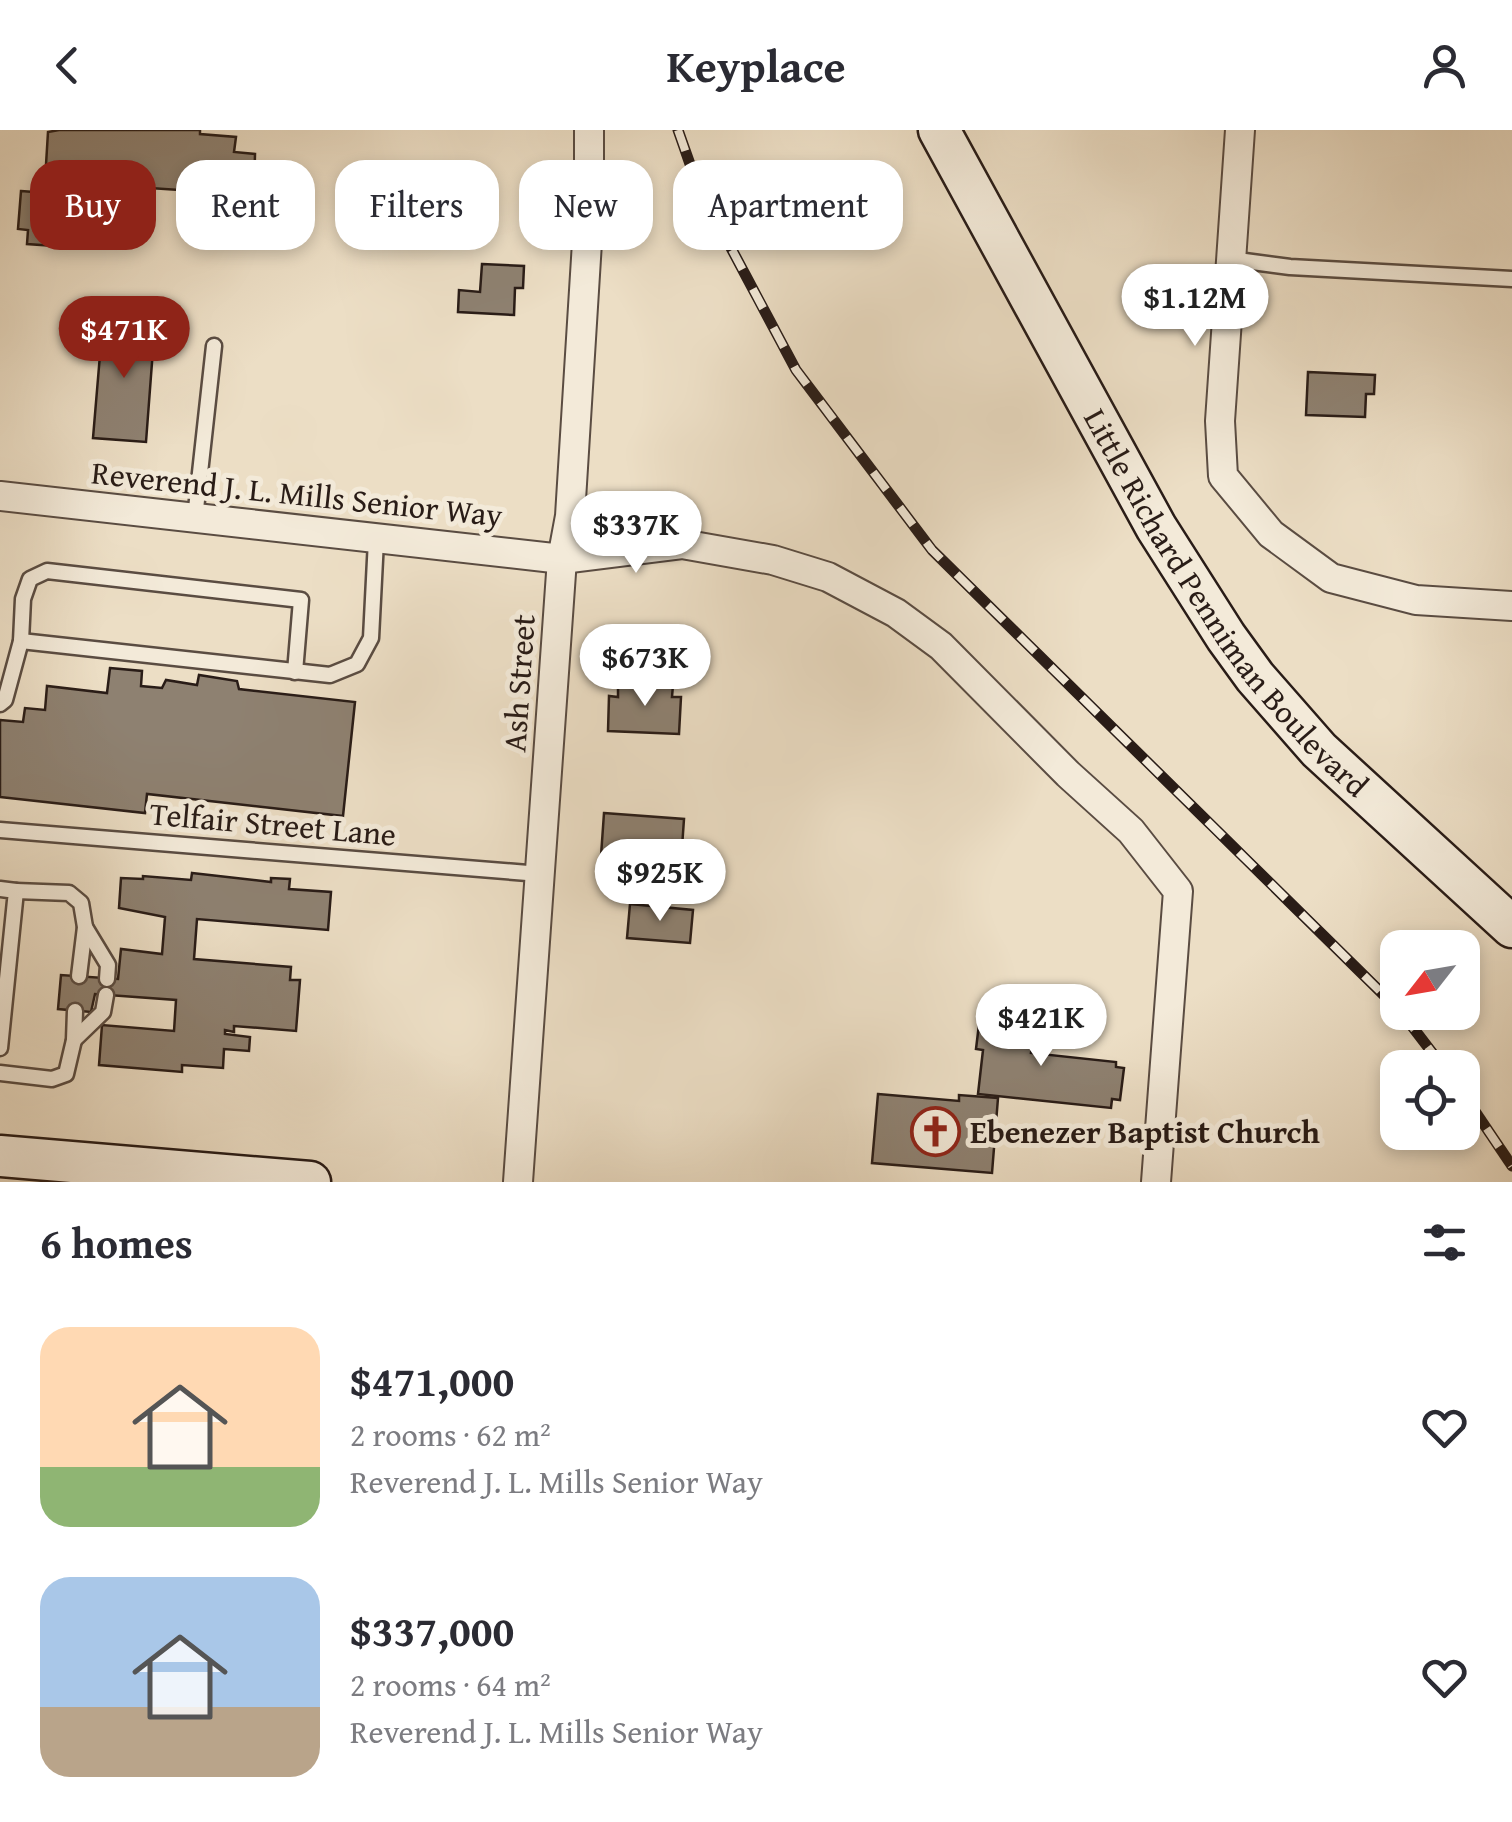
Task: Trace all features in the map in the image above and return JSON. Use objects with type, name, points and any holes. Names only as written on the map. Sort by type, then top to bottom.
[{"type":"street","name":"Ash Street","points":[[518,1182],[562,559],[570,516],[589,210],[589,130]]},
{"type":"street","name":"Little Richard Penniman Boulevard","points":[[939,130],[1156,527],[1196,594],[1255,677],[1289,718],[1362,792],[1512,927]]},
{"type":"street","points":[[1240,130],[1220,420],[1222,476],[1271,534],[1331,578],[1416,600],[1512,606]]},
{"type":"street","name":"Reverend J. L. Mills Senior Way","points":[[0,496],[562,559],[682,544],[728,550],[828,577],[896,612],[941,646],[1068,774],[1131,831],[1178,891],[1156,1182]]},
{"type":"street","points":[[0,1156],[310,1182]]},
{"type":"lane","points":[[1229,259],[1290,267],[1512,279]]},
{"type":"lane","points":[[196,518],[214,346]]},
{"type":"lane","points":[[21,642],[330,676],[357,664],[371,638],[376,540]]},
{"type":"lane","points":[[0,704],[5,700],[21,642],[23,600],[30,579],[46,571],[301,600],[295,672]]},
{"type":"lane","name":"Telfair Street Lane","points":[[0,830],[540,874]]},
{"type":"lane","points":[[0,1048],[8,890],[69,893],[81,903],[85,927],[79,976]]},
{"type":"lane","points":[[85,927],[108,964],[107,978]]},
{"type":"lane","points":[[74,1040],[103,1012],[106,995]]},
{"type":"lane","points":[[0,1073],[52,1078],[66,1074],[76,1011]]},
{"type":"building","points":[[200,130],[200,134],[236,137],[234,152],[255,154],[255,160],[176,160],[176,190],[156,188],[156,160],[46,160],[48,132]]},
{"type":"building","points":[[21,191],[30,192],[30,244],[28,230],[18,229]]},
{"type":"building","points":[[482,264],[524,266],[523,288],[515,288],[514,315],[458,312],[459,290],[480,292]]},
{"type":"building","points":[[103,319],[155,323],[146,442],[93,438]]},
{"type":"building","points":[[1308,372],[1375,375],[1374,394],[1366,394],[1365,417],[1306,415]]},
{"type":"building","points":[[110,668],[142,671],[141,686],[162,688],[166,680],[197,685],[199,675],[237,681],[239,689],[355,702],[343,816],[147,794],[145,813],[0,797],[0,720],[23,722],[25,708],[45,710],[47,686],[107,693]]},
{"type":"building","points":[[618,683],[673,685],[672,697],[681,697],[679,734],[608,731],[609,696],[618,697]]},
{"type":"building","points":[[604,813],[684,819],[681,862],[601,856]]},
{"type":"building","points":[[192,873],[271,882],[271,878],[290,879],[289,889],[331,892],[328,930],[197,919],[194,959],[291,967],[290,980],[300,980],[296,1031],[234,1026],[234,1032],[225,1030],[225,1034],[250,1037],[249,1051],[224,1049],[223,1068],[182,1065],[182,1072],[99,1065],[102,1025],[174,1031],[176,1000],[95,994],[91,1012],[58,1009],[61,975],[118,979],[121,949],[162,954],[165,917],[119,908],[121,878],[191,880]]},
{"type":"building","points":[[630,904],[693,910],[690,943],[627,938]]},
{"type":"building","name":"Ebenezer Baptist Church","points":[[980,1016],[1035,1022],[1031,1053],[1116,1062],[1116,1067],[1124,1068],[1120,1100],[1112,1099],[1111,1108],[978,1094],[983,1050],[976,1049]]},
{"type":"building","name":"Ebenezer Baptist Church","points":[[878,1094],[959,1101],[959,1095],[998,1098],[992,1173],[872,1163]]},
{"type":"railway","points":[[678,130],[697,184],[796,370],[932,550],[1380,991]]},
{"type":"railway","points":[[1415,1030],[1430,1050]]},
{"type":"railway","points":[[1480,1119],[1512,1166]]},
{"type":"place","name":"Ebenezer Baptist Church","points":[[935,1132]]}]
